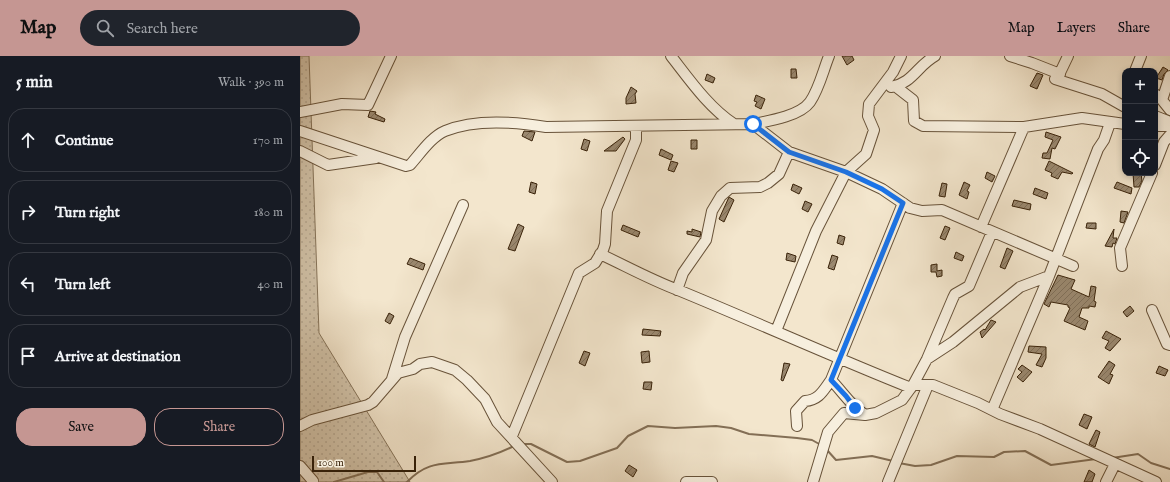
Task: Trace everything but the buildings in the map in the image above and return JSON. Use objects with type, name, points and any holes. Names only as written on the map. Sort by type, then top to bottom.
[{"type":"street","points":[[300,112],[342,104],[368,105],[391,56]]},
{"type":"street","points":[[671,56],[692,86],[700,92],[724,118],[734,124]]},
{"type":"street","points":[[300,131],[377,158],[406,166],[410,165],[433,139],[445,131],[493,122],[546,127],[586,125],[636,127],[656,124],[753,124],[782,118],[799,111],[809,103],[829,56]]},
{"type":"street","points":[[776,331],[816,231],[846,172],[864,158],[868,150],[874,130],[868,116],[868,107],[893,72],[901,56]]},
{"type":"street","points":[[881,89],[905,83],[916,71],[935,56]]},
{"type":"street","points":[[1010,56],[1030,59],[1057,77],[1102,94],[1122,105]]},
{"type":"street","points":[[1057,77],[1068,56]]},
{"type":"street","points":[[1136,68],[1141,56]]},
{"type":"street","points":[[1170,76],[1158,97],[1170,110]]},
{"type":"street","points":[[895,86],[913,100],[914,121],[923,126],[1024,127],[1082,118],[1122,124]]},
{"type":"street","points":[[1158,117],[1170,122]]},
{"type":"street","points":[[992,410],[1049,276],[1098,149],[1104,140],[1110,123]]},
{"type":"street","points":[[753,124],[789,152],[846,172],[882,189],[910,208],[922,211],[942,210],[1074,266]]},
{"type":"street","points":[[1158,126],[1170,126]]},
{"type":"street","points":[[512,436],[579,273],[595,263],[605,244],[607,211],[636,140],[636,127]]},
{"type":"street","points":[[981,227],[1024,127]]},
{"type":"street","points":[[1158,157],[1164,142],[1170,135]]},
{"type":"street","points":[[300,151],[328,165],[377,158]]},
{"type":"street","points":[[677,290],[683,273],[706,240],[712,211],[721,196],[730,188],[760,187],[768,183],[779,174],[789,152]]},
{"type":"street","points":[[1122,266],[1120,248],[1151,176]]},
{"type":"street","points":[[797,426],[796,411],[805,402],[814,401],[831,380],[903,203]]},
{"type":"street","points":[[392,379],[405,337],[463,205]]},
{"type":"street","points":[[812,482],[828,432],[844,413],[865,415],[876,414],[902,400],[912,387],[928,359],[955,294],[969,286],[992,232]]},
{"type":"street","points":[[600,254],[677,290],[776,331],[839,360],[912,387],[933,385],[1020,423],[1040,429],[1156,482]]},
{"type":"street","points":[[928,359],[953,342],[1020,287],[1049,276]]},
{"type":"street","points":[[1152,310],[1167,344],[1170,345]]},
{"type":"street","points":[[300,426],[312,420],[368,405],[373,402],[398,373],[413,369],[427,361],[455,370],[467,380],[485,399],[496,422],[512,436],[552,482]]},
{"type":"street","points":[[831,380],[855,408],[865,415]]},
{"type":"street","points":[[888,482],[928,385]]},
{"type":"street","points":[[1106,482],[1115,464]]},
{"type":"street","points":[[300,466],[312,482]]},
{"type":"street","points":[[686,482],[712,482]]},
{"type":"shaded area","points":[[300,56],[309,56],[319,333],[410,482],[300,482]]},
{"type":"waterway","points":[[522,444],[531,444],[567,462],[580,461],[617,448],[628,436],[648,426],[675,428],[716,426],[731,428],[749,434],[812,440],[821,445]]},
{"type":"waterway","points":[[407,482],[422,470],[429,467],[476,460],[514,446]]},
{"type":"waterway","points":[[827,450],[836,460],[872,456],[893,461]]},
{"type":"waterway","points":[[899,463],[915,466],[931,465],[957,456],[994,457],[1004,452],[1025,451],[1051,465],[1096,459]]},
{"type":"waterway","points":[[1112,458],[1138,454],[1151,463],[1170,469]]},
{"type":"waterway","points":[[334,482],[368,472],[377,472],[384,482]]},
{"type":"route","points":[[753,124],[789,152],[846,172],[882,189],[903,203],[831,380],[855,408]]}]
